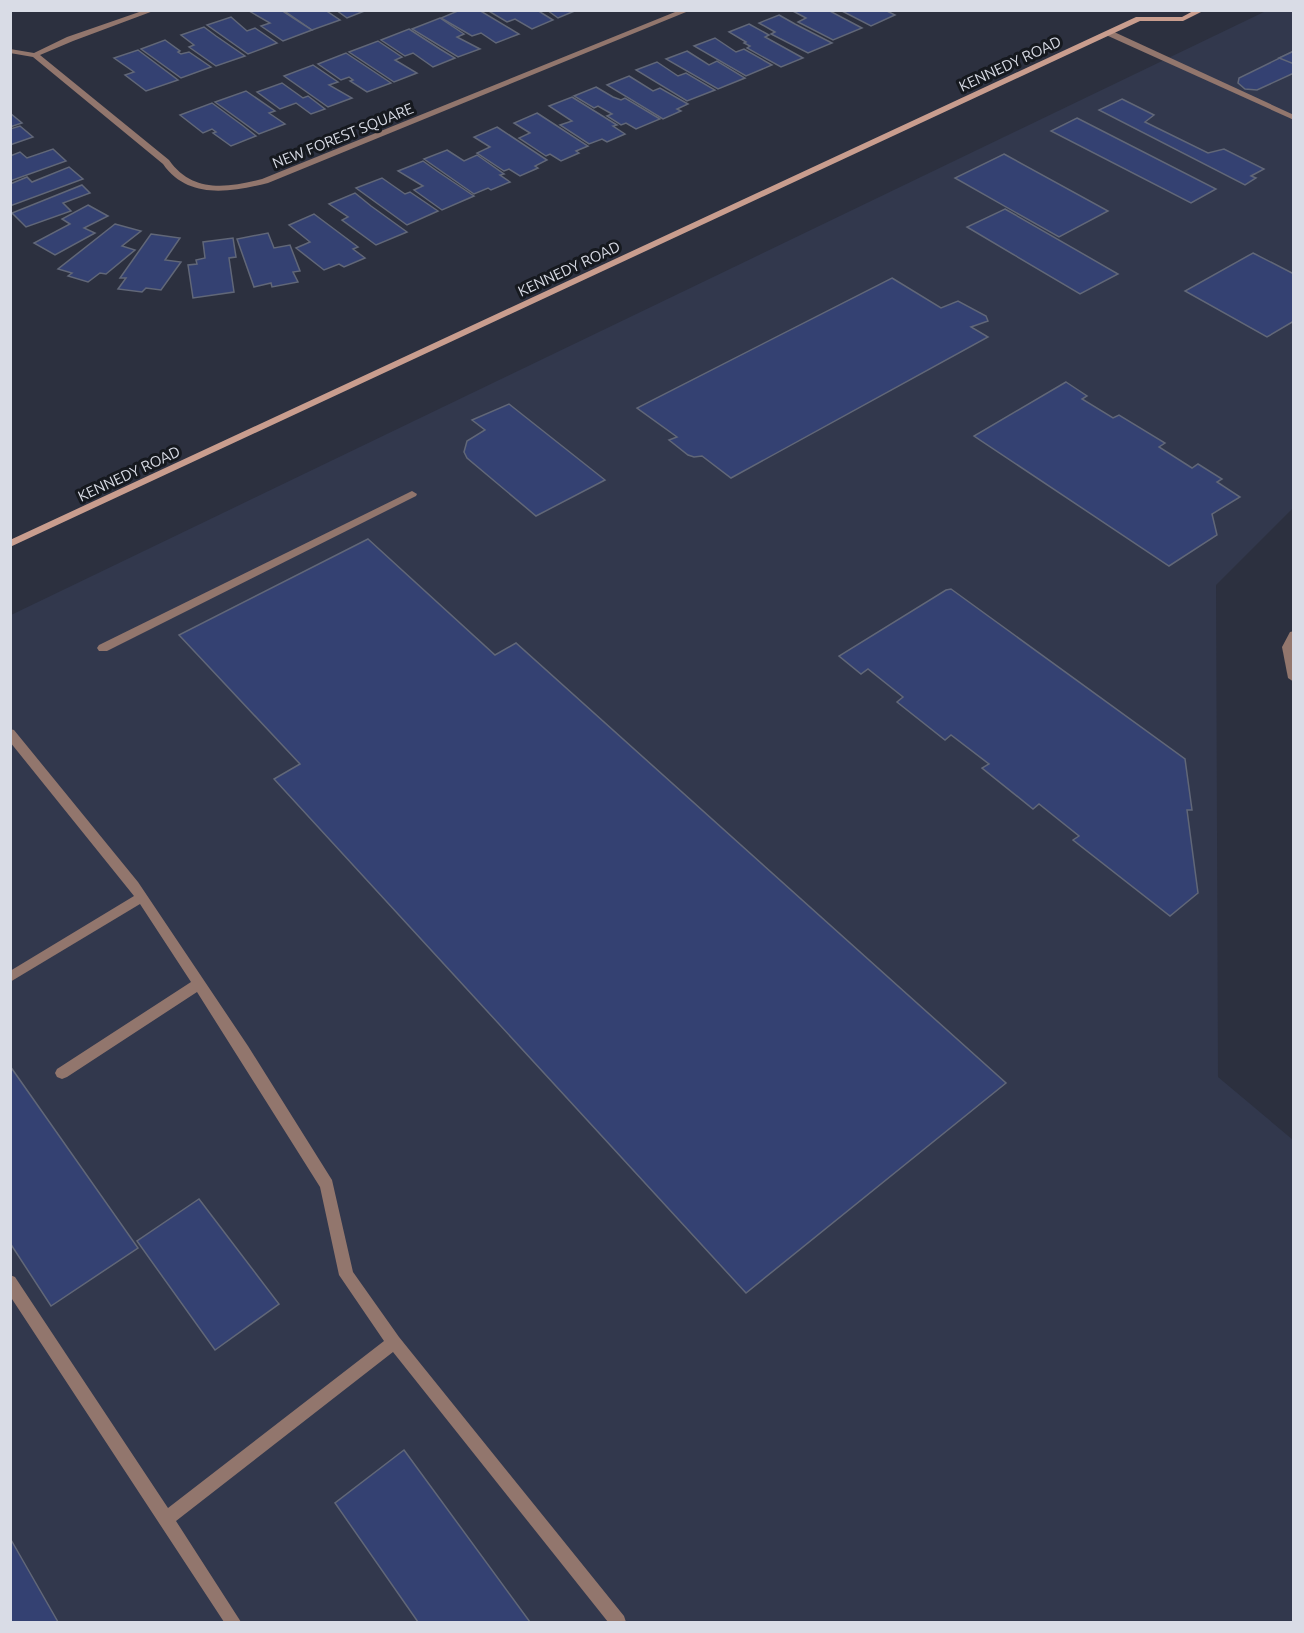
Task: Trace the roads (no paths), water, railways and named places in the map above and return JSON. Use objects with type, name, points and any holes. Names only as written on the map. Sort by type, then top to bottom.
[{"type":"main road","name":"KENNEDY ROAD","points":[[10,544],[1109,33],[1140,15],[1184,18],[1202,10]]},
{"type":"street","points":[[10,51],[35,55],[70,39],[153,10]]},
{"type":"street","name":"NEW FOREST SQUARE","points":[[35,55],[166,162],[171,171],[180,178],[210,187],[228,188],[265,182],[688,10]]},
{"type":"street","points":[[1109,33],[1293,118]]},
{"type":"street","points":[[103,648],[412,494]]},
{"type":"street","points":[[1293,635],[1288,647],[1293,678]]},
{"type":"street","points":[[10,734],[142,897],[327,1185],[346,1275],[394,1342],[618,1623]]},
{"type":"street","points":[[11,976],[142,897]]},
{"type":"street","points":[[62,1073],[199,984]]},
{"type":"street","points":[[10,1282],[233,1623]]},
{"type":"street","points":[[165,1520],[394,1342]]}]
